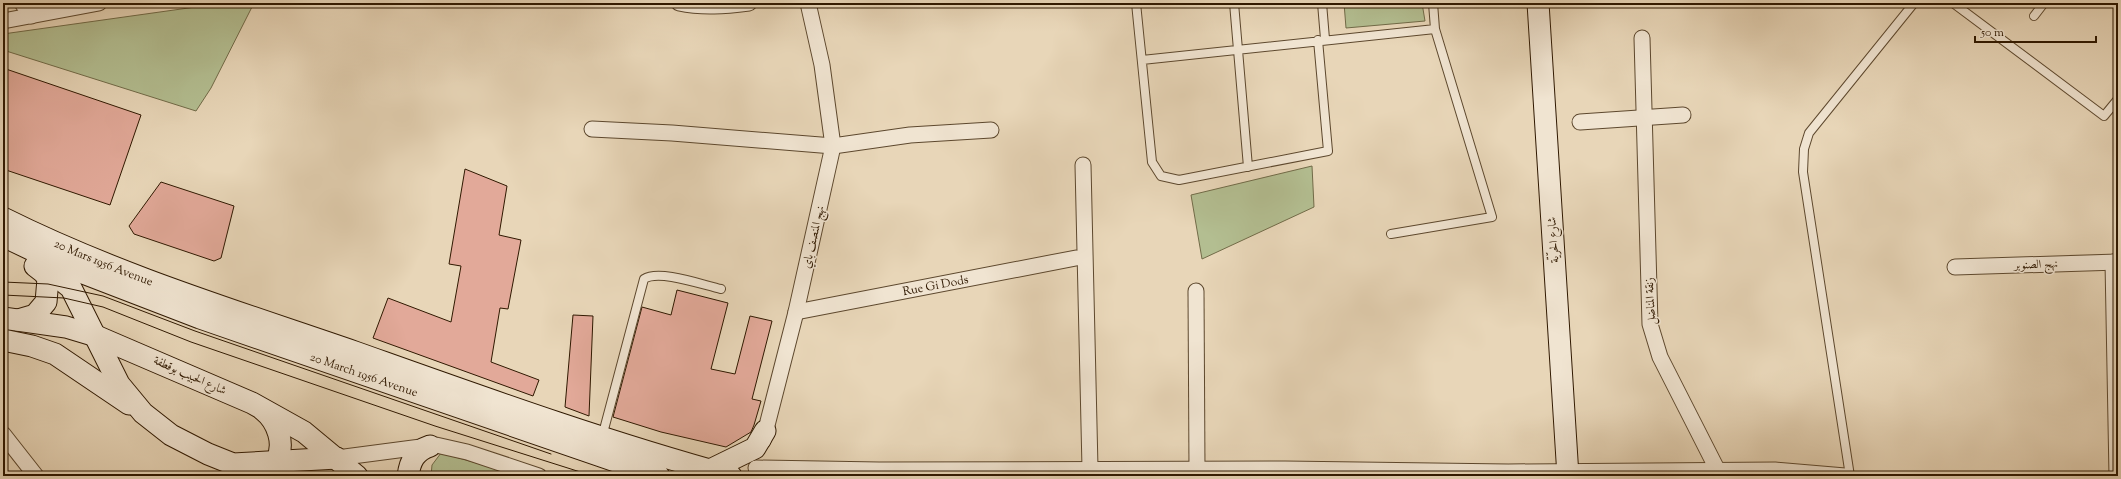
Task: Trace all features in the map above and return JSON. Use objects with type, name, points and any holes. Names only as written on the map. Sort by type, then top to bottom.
[{"type":"main road","name":"شارع الحرّيّة","points":[[1538,3],[1568,474]]},
{"type":"main road","name":"20 Mars 1956 Avenue","points":[[3,218],[69,249],[206,301],[602,438]]},
{"type":"main road","name":"20 March 1956 Avenue","points":[[3,236],[70,268],[200,318],[659,476]]},
{"type":"main road","points":[[3,250],[60,279],[71,288],[119,384],[144,413]]},
{"type":"main road","name":"20 March 1956 Avenue","points":[[3,250],[70,268]]},
{"type":"main road","points":[[10,319],[35,315],[46,302],[48,279],[44,273],[34,265]]},
{"type":"main road","name":"شارع الحبيب بوقطفة","points":[[10,319],[66,327],[96,336],[252,403],[290,423],[340,467],[357,476]]},
{"type":"main road","points":[[3,340],[32,346],[55,354],[96,383],[144,413],[171,435],[237,470],[279,461],[340,467]]},
{"type":"main road","points":[[252,403],[265,411],[275,424],[280,446],[279,461]]},
{"type":"main road","points":[[710,470],[755,448],[765,431]]},
{"type":"main road","points":[[602,438],[731,476]]},
{"type":"main road","points":[[408,476],[416,452],[430,446]]},
{"type":"street","points":[[22,3],[31,16]]},
{"type":"street","points":[[3,20],[99,3]]},
{"type":"street","points":[[679,3],[692,6],[722,6],[749,3]]},
{"type":"street","name":"نهج المنصف باي","points":[[755,472],[796,312],[833,146],[822,65],[808,3]]},
{"type":"street","name":"زنقة المناضل","points":[[1642,38],[1650,324],[1660,357],[1718,470]]},
{"type":"street","points":[[1580,122],[1682,115]]},
{"type":"street","points":[[592,129],[833,146],[910,135],[991,130]]},
{"type":"street","points":[[1083,165],[1090,468]]},
{"type":"street","name":"Rue Gi Dods","points":[[796,312],[1076,258]]},
{"type":"street","points":[[2116,262],[2117,476]]},
{"type":"street","name":"نهج الصنوبر","points":[[1955,267],[2116,262]]},
{"type":"street","points":[[1196,291],[1197,470]]},
{"type":"street","points":[[3,434],[36,476]]},
{"type":"street","points":[[340,467],[430,446],[444,446],[540,476]]},
{"type":"street","points":[[755,472],[1090,468],[1568,474],[1775,470],[1845,476]]},
{"type":"lane","points":[[1136,3],[1152,162],[1161,176],[1180,180],[1328,151],[1322,40],[1322,3]]},
{"type":"lane","points":[[1234,3],[1248,167]]},
{"type":"lane","points":[[1391,234],[1492,218],[1435,28],[1433,3]]},
{"type":"lane","points":[[1850,476],[1803,172],[1804,149],[1809,132],[1914,3]]},
{"type":"lane","points":[[1953,3],[2104,116],[2118,99]]},
{"type":"lane","points":[[2034,16],[2044,3]]},
{"type":"lane","points":[[1142,60],[1435,28]]},
{"type":"lane","points":[[602,438],[644,279],[649,275],[661,275],[721,289]]},
{"type":"green space","points":[[224,3],[254,3],[211,88],[196,111],[3,50],[3,34]]},
{"type":"green space","points":[[1344,3],[1422,3],[1425,21],[1346,28]]},
{"type":"green space","points":[[1312,166],[1314,207],[1202,259],[1191,195]]},
{"type":"green space","points":[[441,453],[523,476],[431,476],[432,465]]},
{"type":"building","points":[[3,68],[141,115],[110,205],[3,169]]},
{"type":"building","points":[[465,169],[507,186],[499,235],[521,240],[508,309],[500,308],[491,362],[539,380],[533,396],[373,338],[388,298],[451,322],[461,266],[449,264]]},
{"type":"building","points":[[161,182],[234,206],[221,258],[214,261],[134,234],[129,226]]},
{"type":"building","points":[[677,290],[728,303],[711,369],[735,374],[750,316],[772,321],[752,399],[761,401],[754,425],[751,432],[726,447],[661,432],[613,417],[642,307],[671,315]]},
{"type":"building","points":[[573,315],[593,316],[589,416],[565,407]]},
{"type":"tram line","points":[[3,282],[48,284],[103,296],[195,331],[551,454]]},
{"type":"tram line","points":[[3,295],[64,298],[103,307],[191,342],[435,426],[593,476]]}]
